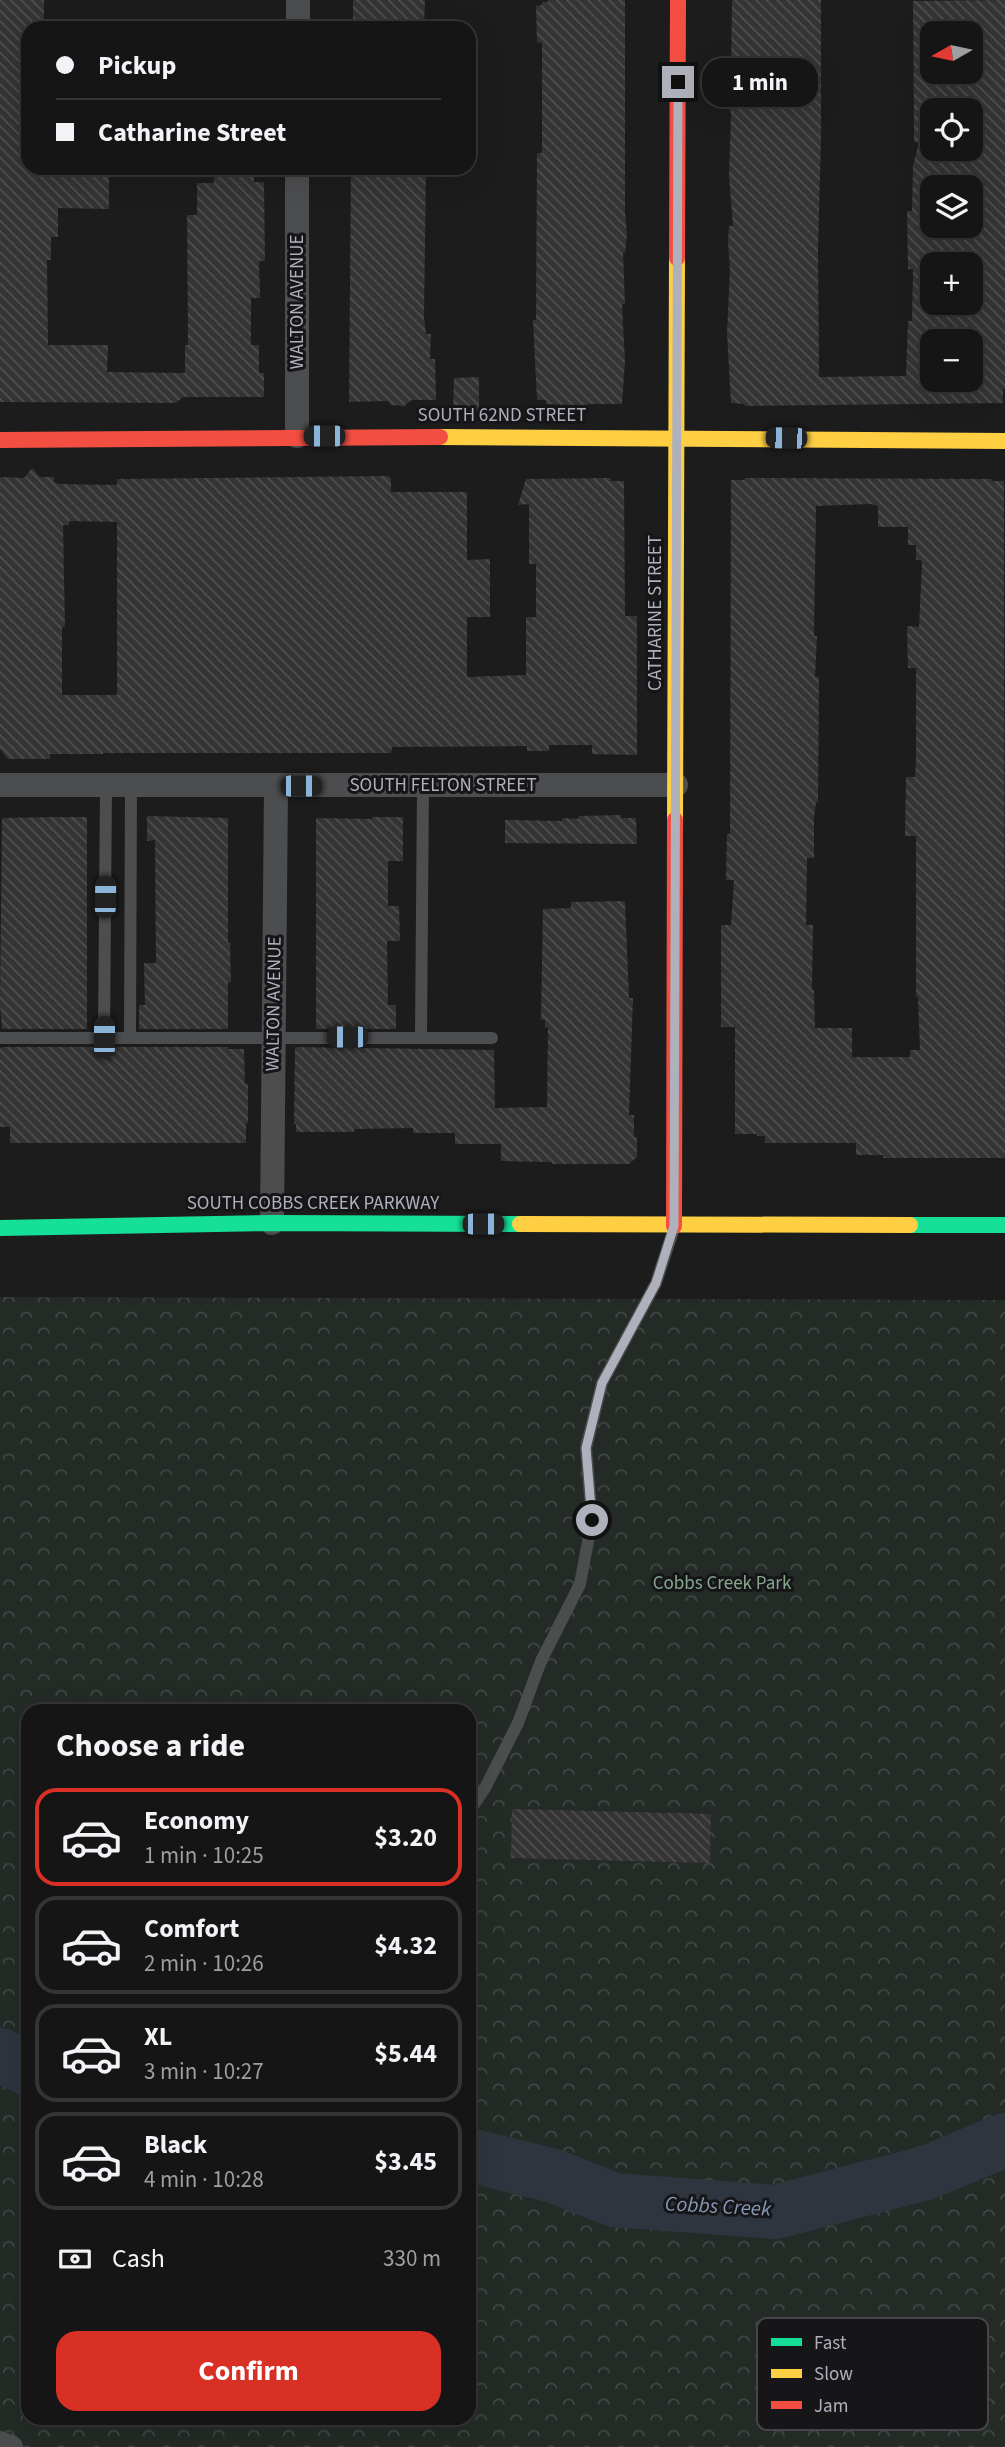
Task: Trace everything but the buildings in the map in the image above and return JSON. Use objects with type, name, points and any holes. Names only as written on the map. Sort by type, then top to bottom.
[{"type":"street","points":[[298,0],[298,21]]},
{"type":"street","name":"CATHARINE STREET","points":[[674,1226],[678,0]]},
{"type":"street","name":"WALTON AVENUE","points":[[297,436],[298,175]]},
{"type":"street","name":"SOUTH 62ND STREET","points":[[0,440],[297,436],[676,436],[1005,441]]},
{"type":"street","name":"SOUTH FELTON STREET","points":[[0,785],[676,785]]},
{"type":"street","name":"WALTON AVENUE","points":[[272,1223],[276,786]]},
{"type":"street","name":"SOUTH COBBS CREEK PARKWAY","points":[[0,1228],[272,1223],[1005,1225]]},
{"type":"street","points":[[0,2443],[11,2447]]},
{"type":"lane","points":[[131,785],[131,1037]]},
{"type":"lane","points":[[421,1037],[423,785]]},
{"type":"lane","points":[[104,1037],[106,786]]},
{"type":"lane","points":[[0,1038],[492,1038]]},
{"type":"lane","points":[[476,1802],[518,1723],[541,1661],[580,1584],[592,1520],[586,1448],[602,1383],[656,1283],[674,1226]]},
{"type":"green space","name":"Cobbs Creek Park","points":[[0,1297],[1005,1300],[1005,2447],[20,2447],[0,2439]]},
{"type":"waterway","name":"Cobbs Creek","points":[[0,2055],[21,2066]]},
{"type":"waterway","name":"Cobbs Creek","points":[[476,2157],[554,2176],[614,2200],[775,2212],[926,2173],[1005,2140]]},
{"type":"traffic: fast","points":[[0,1228],[272,1223],[520,1224]]},
{"type":"traffic: fast","points":[[910,1225],[1005,1225]]},
{"type":"traffic: slow","points":[[675,820],[677,258]]},
{"type":"traffic: slow","points":[[440,437],[1005,441]]},
{"type":"traffic: slow","points":[[520,1224],[910,1225]]},
{"type":"traffic: jam","points":[[677,258],[678,0]]},
{"type":"traffic: jam","points":[[0,440],[440,437]]},
{"type":"traffic: jam","points":[[674,1226],[675,820]]},
{"type":"route","points":[[592,1520],[586,1448],[602,1383],[656,1283],[674,1226],[678,82]]}]
